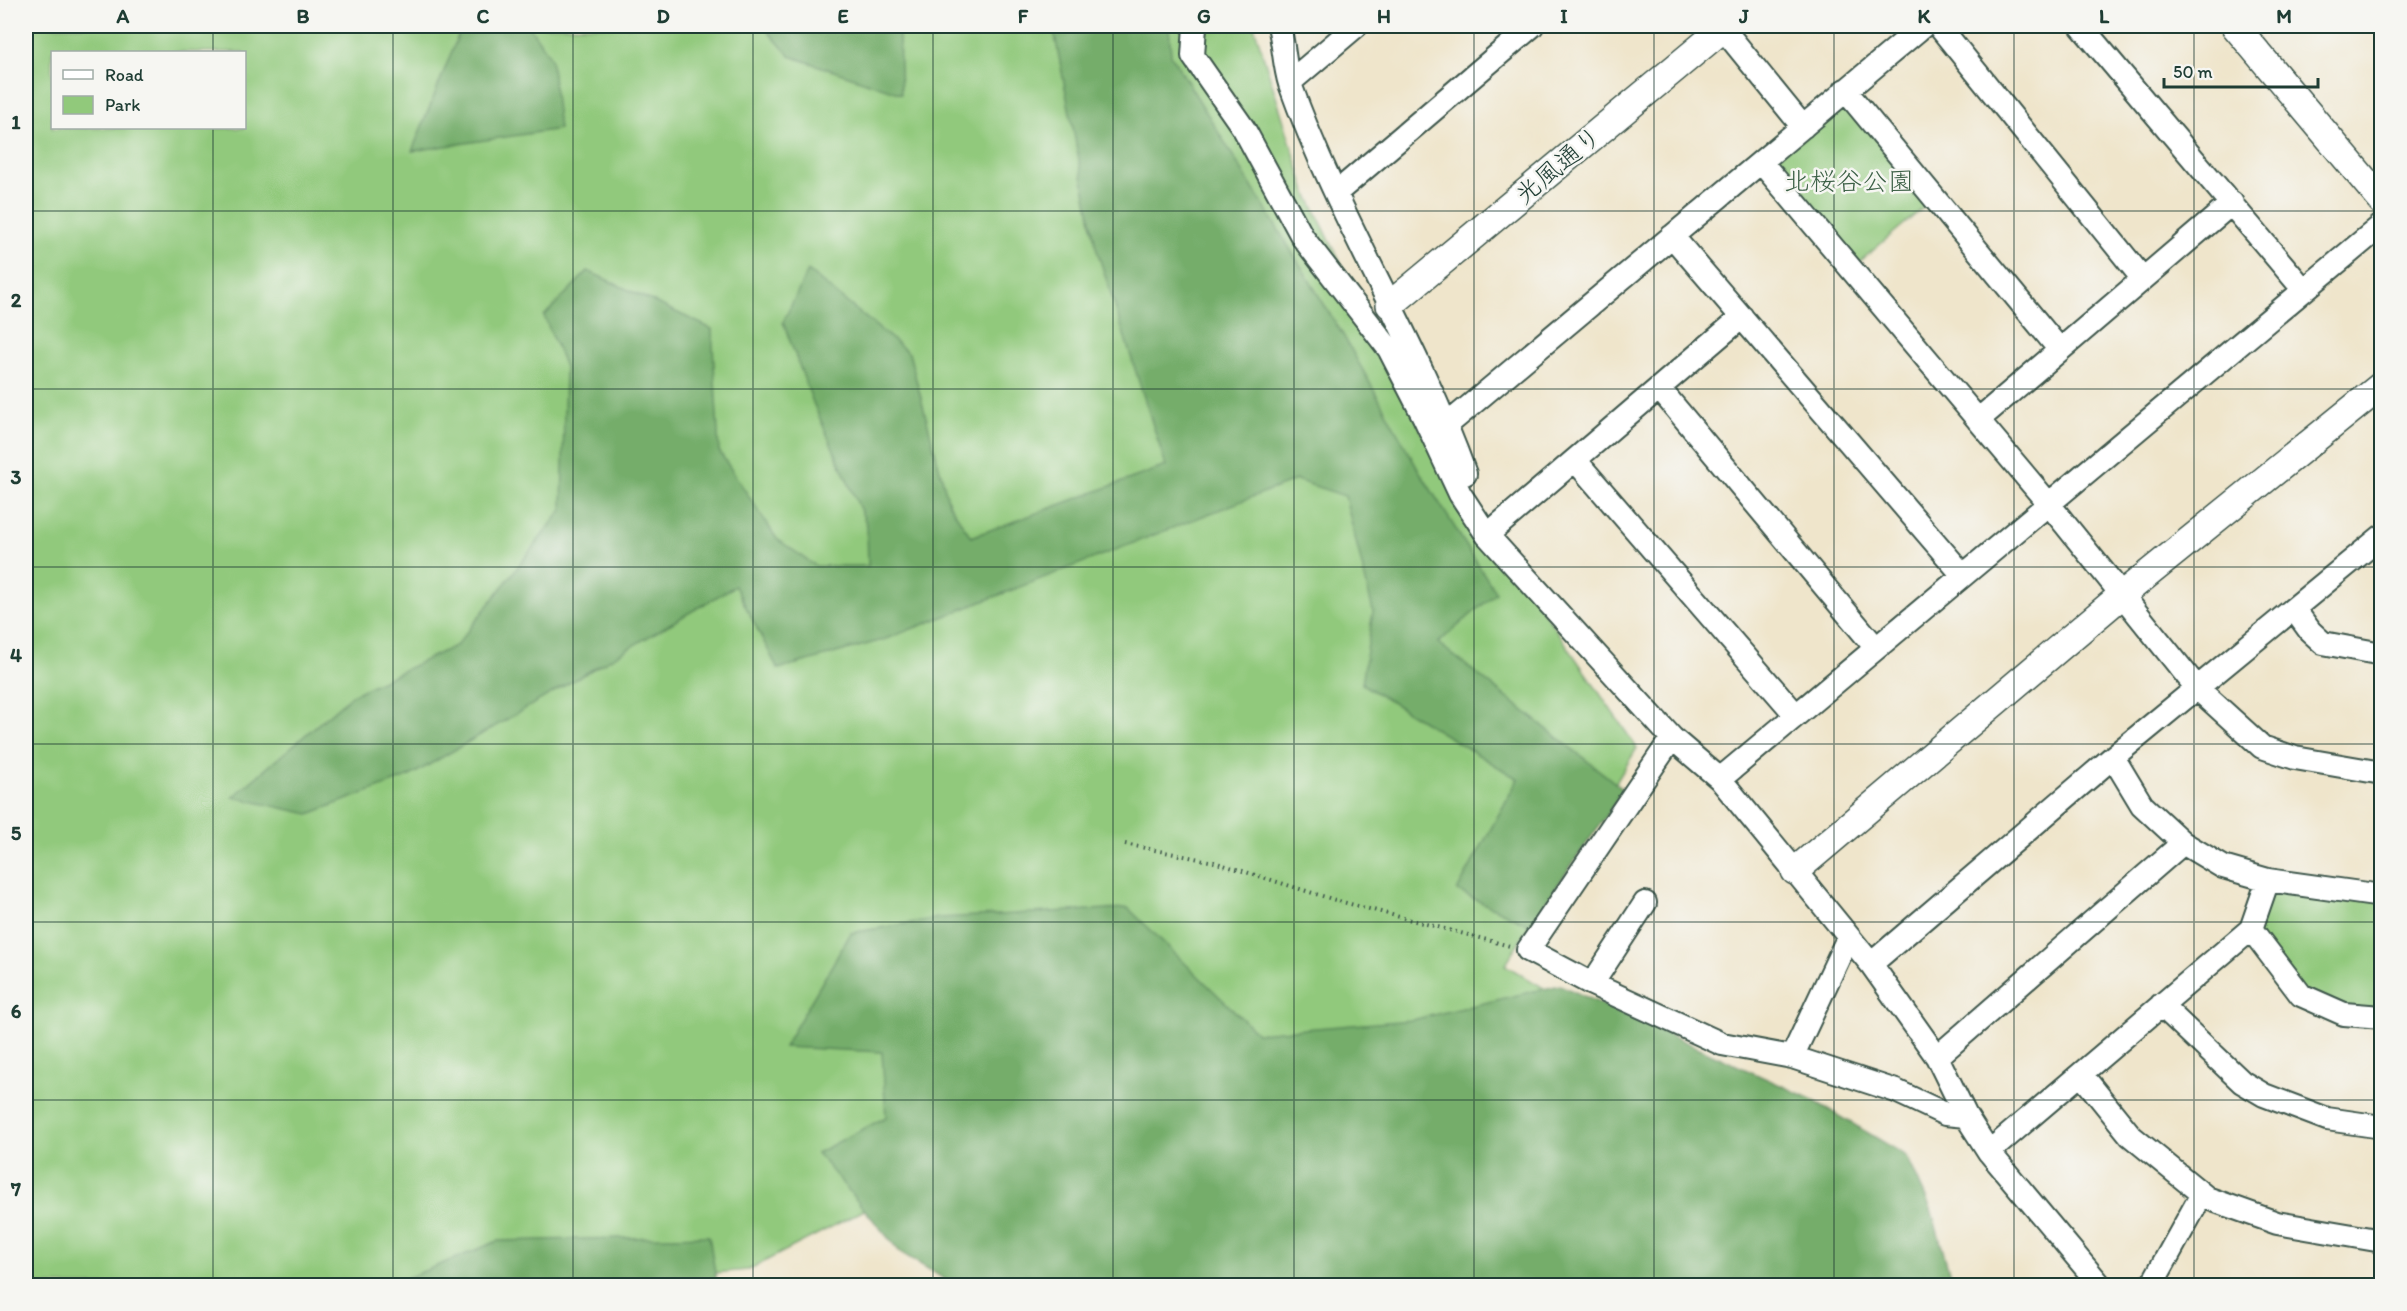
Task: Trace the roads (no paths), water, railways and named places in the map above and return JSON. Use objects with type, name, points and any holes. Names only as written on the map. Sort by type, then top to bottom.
[{"type":"street","points":[[1195,26],[1193,56],[1244,129],[1303,238],[1389,350],[1460,494],[1487,535],[1672,738],[1720,779],[1871,964],[1937,1057],[1966,1116],[1989,1152],[2101,1286]]},
{"type":"street","points":[[1279,26],[1290,81],[1336,193],[1447,425],[1487,535]]},
{"type":"street","points":[[1290,81],[1356,26]]},
{"type":"street","points":[[1336,193],[1532,26]]},
{"type":"street","points":[[1723,26],[1803,127]]},
{"type":"street","name":"光風通り","points":[[1390,305],[1723,26]]},
{"type":"street","points":[[1447,425],[1923,26]]},
{"type":"street","points":[[1939,26],[2143,279]]},
{"type":"street","points":[[2081,26],[2304,290]]},
{"type":"street","points":[[2235,26],[2382,201]]},
{"type":"street","points":[[1845,90],[2060,350]]},
{"type":"street","points":[[1761,162],[2049,503],[2198,688],[2262,747],[2295,758],[2382,773]]},
{"type":"street","points":[[1978,420],[2232,202]]},
{"type":"street","points":[[1720,779],[2382,225]]},
{"type":"street","points":[[1672,236],[1963,575]]},
{"type":"street","points":[[1487,535],[1742,317]]},
{"type":"street","points":[[1795,871],[2123,594],[2381,386]]},
{"type":"street","points":[[1659,388],[1876,648]]},
{"type":"street","points":[[1575,460],[1796,715]]},
{"type":"street","points":[[1871,964],[2113,757],[2382,536]]},
{"type":"street","points":[[2294,609],[2310,631],[2323,643],[2382,654]]},
{"type":"street","points":[[1672,738],[1528,950],[1593,984],[1722,1044],[1792,1057],[1896,1091],[1945,1114],[1966,1116]]},
{"type":"street","points":[[2113,757],[2142,805],[2183,843],[2223,867],[2268,880],[2382,896]]},
{"type":"street","points":[[1937,1057],[2183,843]]},
{"type":"street","points":[[1989,1152],[2251,929],[2268,880]]},
{"type":"street","points":[[1593,984],[1645,903]]},
{"type":"street","points":[[2251,929],[2301,995],[2344,1014],[2382,1017]]},
{"type":"street","points":[[1792,1057],[1848,938]]},
{"type":"street","points":[[2162,1005],[2242,1082],[2264,1095],[2327,1119],[2382,1127]]},
{"type":"street","points":[[2081,1074],[2131,1136],[2207,1198],[2277,1223],[2382,1241]]},
{"type":"street","points":[[2151,1286],[2202,1194]]},
{"type":"park label","name":"北桜谷公園","points":[[1849,181]]}]
